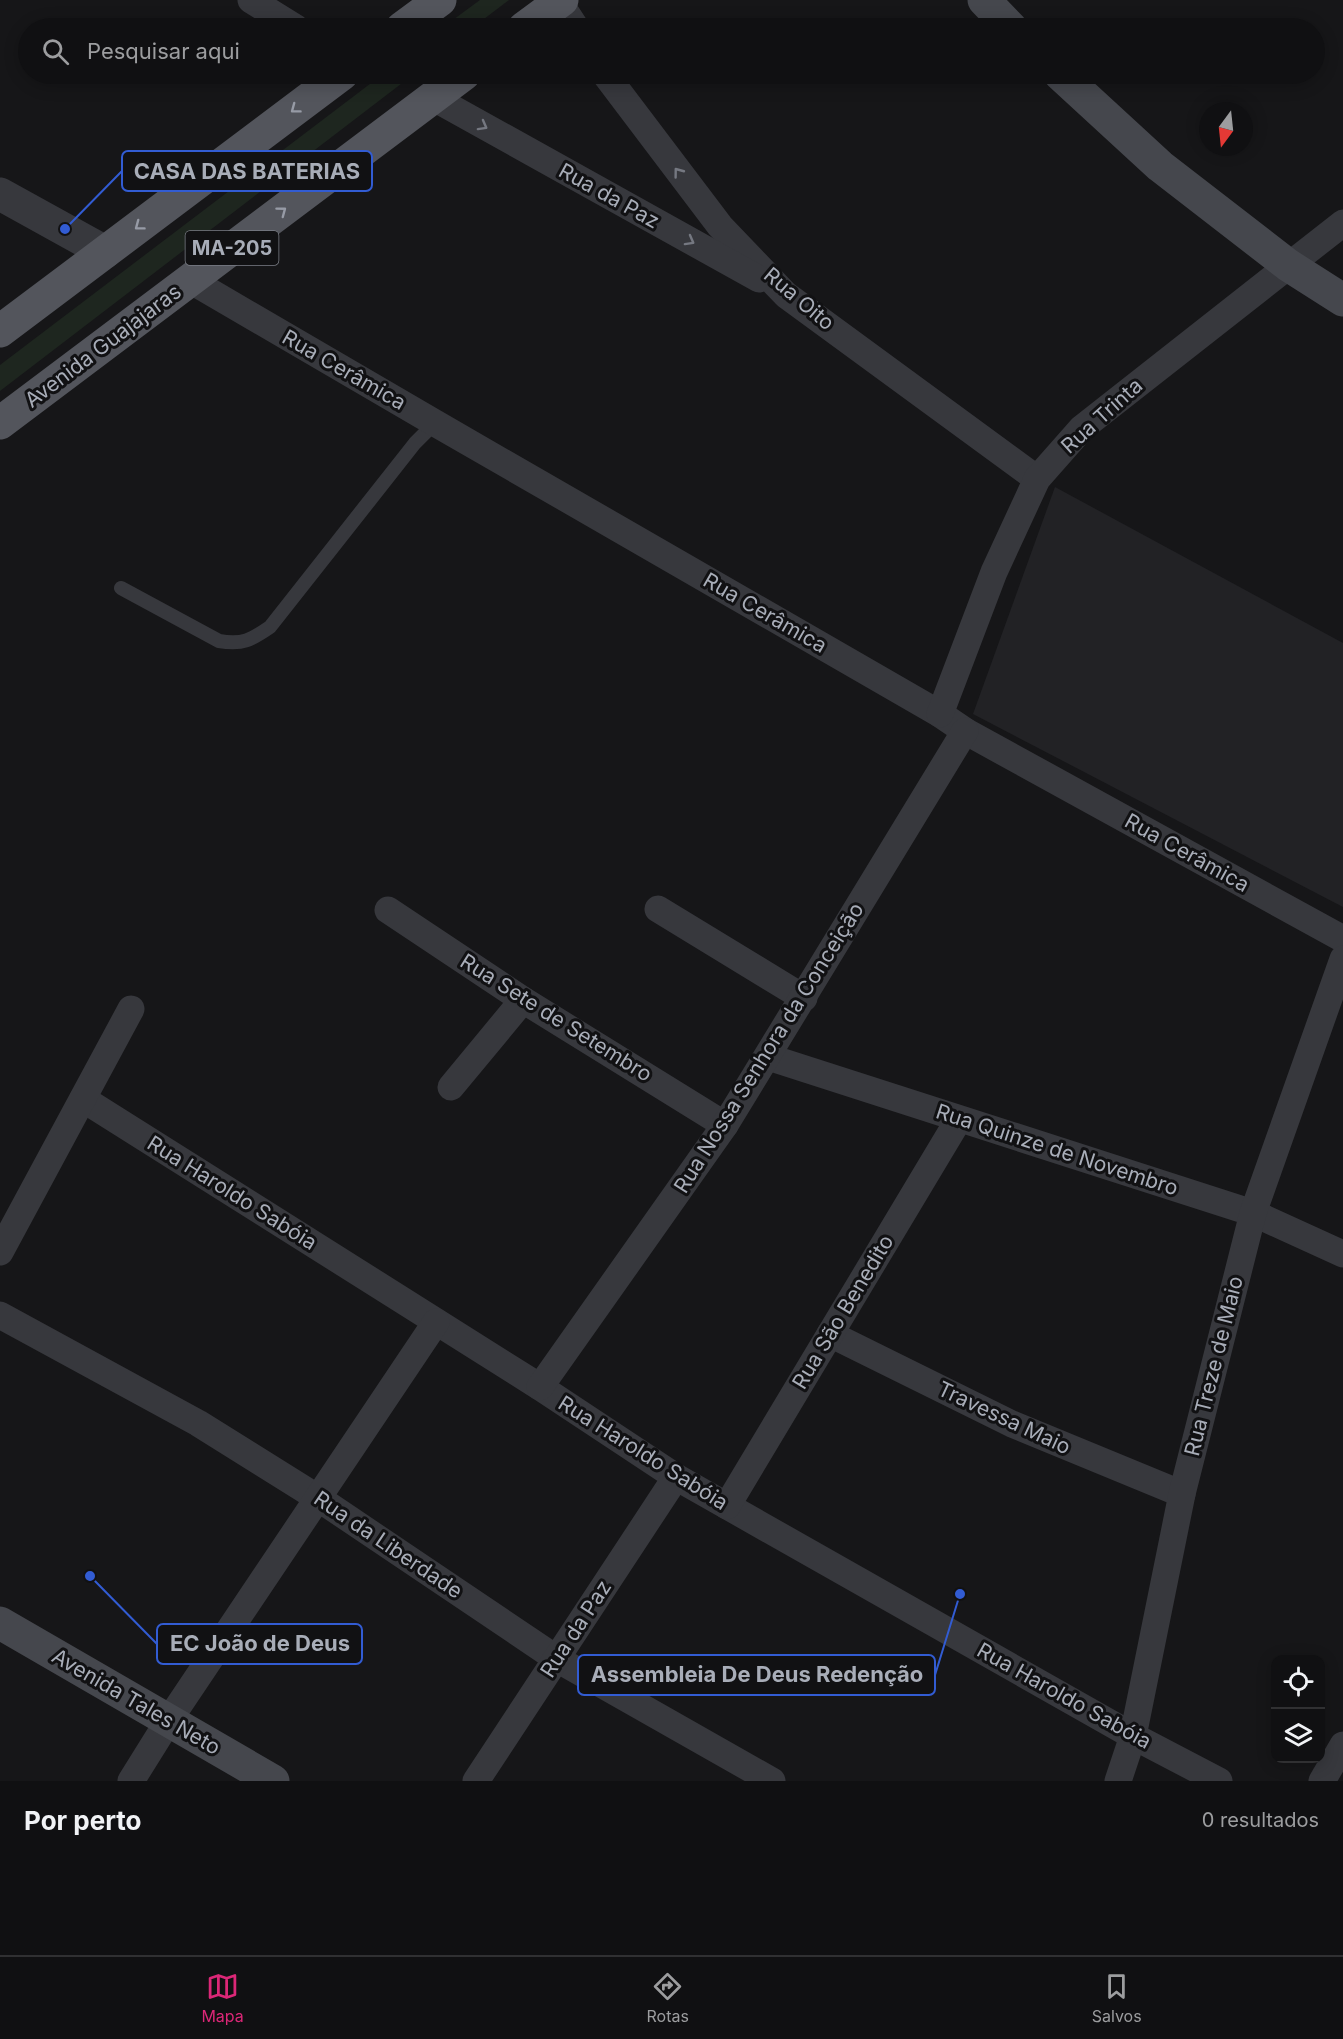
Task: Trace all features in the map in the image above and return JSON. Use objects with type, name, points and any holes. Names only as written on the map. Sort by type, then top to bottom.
[{"type":"main road","points":[[416,18],[440,0]]},
{"type":"main road","points":[[984,0],[1001,18]]},
{"type":"main road","points":[[1008,0],[1020,18]]},
{"type":"main road","points":[[547,18],[566,10]]},
{"type":"main road","points":[[0,331],[329,84]]},
{"type":"main road","name":"Avenida Guajajaras","points":[[0,423],[451,84]]},
{"type":"main road","points":[[1071,84],[1160,166],[1288,265],[1343,300]]},
{"type":"main road","name":"Avenida Tales Neto","points":[[0,1623],[273,1781]]},
{"type":"street","points":[[251,0],[281,18]]},
{"type":"street","name":"Rua Oito","points":[[613,84],[720,226],[786,295],[1037,479]]},
{"type":"street","name":"Rua da Paz","points":[[432,98],[786,295]]},
{"type":"street","points":[[0,194],[105,252]]},
{"type":"street","name":"Rua Trinta","points":[[940,714],[994,572],[1037,479],[1082,428],[1343,223]]},
{"type":"street","name":"Rua Cerâmica","points":[[190,280],[965,730],[1343,939]]},
{"type":"street","name":"Rua Nossa Senhora da Conceição","points":[[540,1387],[726,1125],[965,730]]},
{"type":"street","points":[[658,909],[804,998]]},
{"type":"street","name":"Rua Sete de Setembro","points":[[388,910],[523,1000],[726,1125]]},
{"type":"street","name":"Rua Treze de Maio","points":[[1118,1781],[1133,1736],[1182,1494],[1253,1213],[1343,959]]},
{"type":"street","points":[[451,1087],[523,1000]]},
{"type":"street","points":[[0,1251],[131,1009]]},
{"type":"street","name":"Rua Quinze de Novembro","points":[[768,1057],[1253,1213],[1343,1254]]},
{"type":"street","name":"Rua Haroldo Sabóia","points":[[83,1099],[540,1387],[676,1477],[1133,1736],[1219,1781]]},
{"type":"street","name":"Rua São Benedito","points":[[727,1506],[959,1119]]},
{"type":"street","name":"Rua da Liberdade","points":[[0,1315],[198,1423],[318,1498],[557,1659],[772,1781]]},
{"type":"street","points":[[131,1781],[169,1720],[436,1322]]},
{"type":"street","name":"Travessa Maio","points":[[830,1334],[1012,1424],[1182,1494]]},
{"type":"street","name":"Rua da Paz","points":[[476,1781],[676,1477]]},
{"type":"street","points":[[1322,1781],[1343,1745]]},
{"type":"lane","points":[[121,588],[219,641],[234,643],[251,640],[270,627],[415,442],[435,423]]},
{"type":"shaded area","points":[[480,0],[509,0],[485,18],[456,18]]},
{"type":"shaded area","points":[[370,84],[401,84],[0,391],[0,365]]},
{"type":"shaded area","points":[[1055,487],[1343,643],[1343,907],[973,714]]},
{"type":"place","name":"CASA DAS BATERIAS","points":[[65,229]]},
{"type":"place","name":"EC João de Deus","points":[[90,1576]]},
{"type":"place","name":"Assembleia De Deus Redenção","points":[[960,1594]]}]
